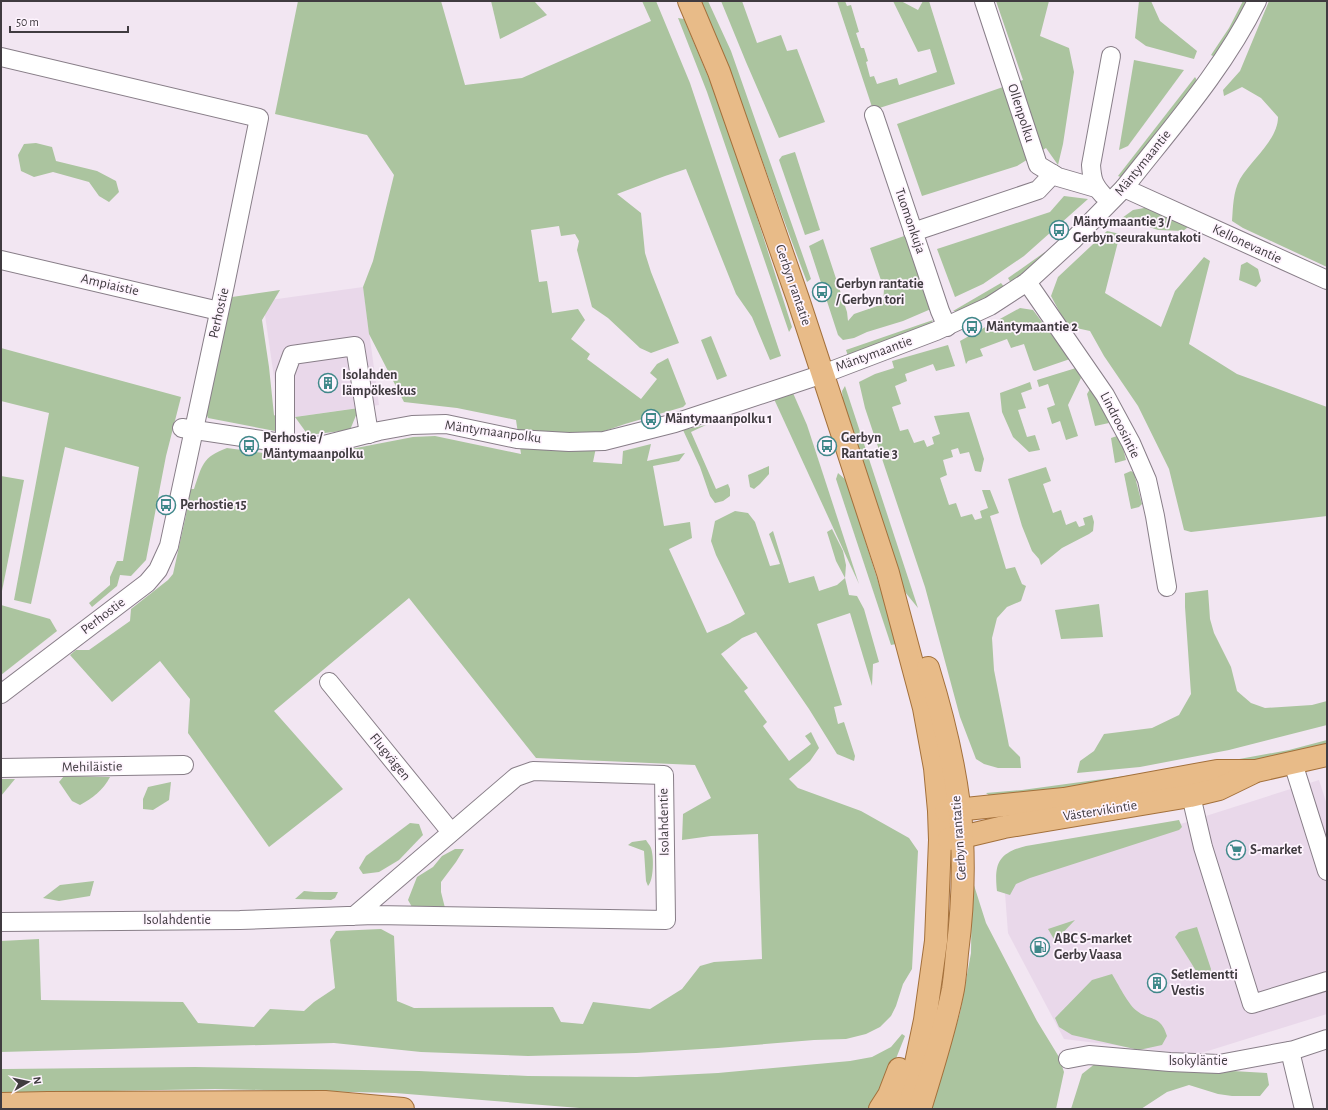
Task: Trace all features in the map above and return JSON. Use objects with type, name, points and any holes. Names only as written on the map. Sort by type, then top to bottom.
[{"type":"main road","name":"Gerbyn rantatie","points":[[689,1],[719,72],[785,261],[888,573],[924,708],[935,772],[949,811],[962,837],[963,869],[961,924],[953,988],[939,1045],[920,1109]]},
{"type":"main road","name":"Västervikintie","points":[[940,840],[962,837],[1189,786],[1217,771],[1256,772],[1327,755]]},
{"type":"main road","name":"Västervikintie","points":[[949,811],[1189,786]]},
{"type":"main road","name":"Gerbyn rantatie","points":[[900,1109],[916,1063],[925,1020],[936,941],[940,840],[949,811]]},
{"type":"main road","points":[[880,1109],[889,1095],[900,1066],[925,1020]]},
{"type":"main road","points":[[1,1104],[325,1102],[403,1109]]},
{"type":"street","name":"Ollenpolku","points":[[984,1],[1038,165],[1058,177],[1096,188]]},
{"type":"street","name":"Mäntymaantie","points":[[822,374],[947,327],[990,306],[1027,282],[1074,239],[1124,188],[1220,66],[1245,26],[1257,1]]},
{"type":"street","name":"Perhostie","points":[[1,56],[259,118],[219,311],[187,429],[168,546],[158,570],[147,583],[1,694]]},
{"type":"street","points":[[1109,203],[1096,188],[1092,176],[1091,165],[1111,56]]},
{"type":"street","name":"Tuomonkuja","points":[[874,115],[940,311],[947,327]]},
{"type":"street","points":[[914,232],[1038,190],[1053,174]]},
{"type":"street","name":"Kellonevantie","points":[[1124,188],[1327,280]]},
{"type":"street","name":"Ampiaistie","points":[[1,260],[219,311]]},
{"type":"street","name":"Lindroosintie","points":[[1027,282],[1105,395],[1147,480],[1155,516],[1167,587]]},
{"type":"street","points":[[289,445],[285,374],[292,355],[355,346],[369,434]]},
{"type":"street","name":"Mäntymaanpolku","points":[[187,429],[309,447],[412,425],[446,424],[517,439],[569,442],[604,441],[675,423],[822,374]]},
{"type":"street","name":"Flugvägen","points":[[329,682],[451,832]]},
{"type":"street","points":[[1293,763],[1327,871]]},
{"type":"street","name":"Mehiläistie","points":[[1,768],[184,765]]},
{"type":"street","name":"Isolahdentie","points":[[1,922],[240,920],[354,916],[666,920],[664,775],[532,771],[516,777],[354,916]]},
{"type":"street","points":[[1189,786],[1203,847],[1252,1004],[1327,981]]},
{"type":"street","name":"Isokyläntie","points":[[1068,1059],[1089,1055],[1170,1062],[1220,1064],[1290,1051],[1327,1038]]},
{"type":"street","points":[[1290,1051],[1304,1109]]},
{"type":"shaded area","points":[[363,287],[379,405],[280,419],[263,301]]},
{"type":"shaded area","points":[[1319,780],[1327,805],[1327,1014],[1195,1055],[1064,1039],[1008,933],[1004,880]]},
{"type":"green space","points":[[298,1],[441,1],[465,85],[522,78],[651,21],[642,1],[656,1],[690,83],[781,356],[770,360],[752,317],[736,294],[686,169],[617,194],[641,213],[645,253],[679,343],[651,353],[640,348],[608,318],[592,307],[577,250],[579,241],[575,234],[561,236],[559,226],[531,230],[539,282],[547,281],[552,313],[578,309],[585,320],[571,339],[590,354],[587,359],[641,399],[657,379],[650,373],[657,364],[668,358],[686,404],[683,407],[599,433],[593,462],[622,464],[623,451],[651,444],[647,461],[685,453],[679,461],[653,466],[664,526],[690,522],[692,538],[669,549],[707,633],[730,623],[745,614],[716,555],[711,541],[715,521],[735,511],[748,513],[755,522],[770,566],[780,564],[769,534],[773,531],[789,583],[814,576],[819,591],[837,585],[845,578],[849,595],[857,596],[864,609],[879,662],[873,664],[872,686],[850,613],[817,624],[842,705],[834,707],[838,724],[844,722],[855,756],[854,761],[837,754],[809,709],[756,632],[742,638],[721,654],[748,688],[744,691],[767,722],[763,726],[789,761],[811,744],[805,736],[811,732],[819,748],[810,761],[789,779],[798,788],[861,811],[909,838],[918,851],[912,969],[903,984],[891,1016],[880,1027],[866,1034],[846,1039],[636,1053],[528,1056],[421,1052],[334,1043],[1,1052],[1,941],[39,939],[41,1000],[183,1002],[198,1023],[254,1027],[270,1009],[304,1011],[314,1002],[335,988],[330,940],[336,931],[381,929],[394,936],[397,1001],[414,1008],[553,1007],[561,1022],[583,1024],[593,1002],[650,1009],[682,989],[700,966],[714,962],[762,959],[758,834],[711,836],[682,840],[683,814],[711,798],[695,765],[536,758],[409,598],[274,711],[343,789],[269,847],[188,733],[190,699],[160,661],[112,702],[70,655],[76,650],[89,650],[130,621],[131,609],[168,580],[173,574],[186,515],[189,489],[194,489],[204,463],[212,455],[219,451],[227,448],[292,457],[325,454],[413,437],[435,436],[521,454],[516,420],[457,408],[404,402],[369,334],[363,287],[373,261],[394,175],[367,135],[275,114]]},
{"type":"green space","points":[[491,1],[534,1],[547,15],[500,39]]},
{"type":"green space","points":[[701,1],[708,1],[731,51],[811,279],[807,282],[742,106]]},
{"type":"green space","points":[[721,1],[742,1],[757,43],[781,35],[787,51],[797,49],[825,122],[779,138]]},
{"type":"green space","points":[[837,1],[845,1],[847,6],[851,5],[859,32],[856,33],[861,48],[864,48],[868,61],[866,62],[870,77],[874,76],[877,84],[897,78],[899,85],[937,72],[930,49],[918,52],[893,1],[901,1],[918,10],[923,1],[929,1],[955,84],[873,110]]},
{"type":"green space","points":[[996,1],[1049,1],[1040,36],[1069,48],[1074,72],[1063,144],[1058,165],[1046,148],[1017,166],[922,196],[897,124],[1023,80]]},
{"type":"green space","points":[[1139,1],[1151,1],[1160,21],[1197,51],[1194,59],[1146,46],[1135,38]]},
{"type":"green space","points":[[1243,1],[1248,1],[1232,30],[1215,57],[1211,55],[1229,28]]},
{"type":"green space","points":[[1269,1],[1327,1],[1327,267],[1243,228],[1232,221],[1236,189],[1240,179],[1274,134],[1278,117],[1261,98],[1242,87],[1224,96],[1223,90],[1240,71]]},
{"type":"green space","points":[[678,18],[684,19],[715,93],[739,161],[792,327],[789,332],[707,92]]},
{"type":"green space","points":[[1134,60],[1184,70],[1128,146],[1119,150]]},
{"type":"green space","points":[[1195,77],[1198,82],[1123,178],[1118,176]]},
{"type":"green space","points":[[36,143],[52,147],[56,161],[97,171],[116,181],[119,192],[109,202],[99,196],[89,182],[53,172],[34,177],[21,171],[18,155],[24,144]]},
{"type":"green space","points":[[795,152],[820,230],[805,235],[779,160],[782,156]]},
{"type":"green space","points":[[1064,196],[1088,199],[1024,256],[983,284],[955,297],[937,249],[1050,212]]},
{"type":"green space","points":[[1150,207],[1188,227],[1183,231],[1158,230],[1122,218],[1133,210]]},
{"type":"green space","points":[[1107,231],[1120,234],[1105,293],[1161,327],[1175,291],[1204,257],[1210,261],[1189,344],[1237,374],[1327,407],[1327,516],[1191,532],[1184,530],[1169,469],[1138,406],[1104,356],[1090,331],[1067,326],[1051,296],[1058,277]]},
{"type":"green space","points":[[907,235],[931,309],[903,321],[867,332],[854,338],[843,340],[838,335],[809,246],[823,239],[847,312],[848,321],[854,314],[883,304],[884,289],[870,248]]},
{"type":"green space","points":[[1045,252],[1043,259],[1011,283],[1008,278]]},
{"type":"green space","points":[[1247,262],[1258,269],[1261,281],[1256,287],[1239,280],[1241,265]]},
{"type":"green space","points":[[1001,283],[1005,288],[963,312],[953,311]]},
{"type":"green space","points":[[280,290],[262,320],[274,415],[280,419],[275,431],[208,418],[206,413],[232,297]]},
{"type":"green space","points":[[1020,308],[1033,310],[1070,359],[1035,371],[1033,370],[1024,344],[1011,348],[1007,339],[980,349],[983,356],[968,361],[966,364],[960,341]]},
{"type":"green space","points":[[933,320],[928,328],[848,356],[846,350]]},
{"type":"green space","points":[[711,336],[727,376],[717,380],[701,340]]},
{"type":"green space","points":[[948,345],[955,366],[936,371],[933,364],[905,374],[907,381],[895,386],[901,404],[892,407],[900,431],[908,429],[914,443],[924,440],[927,447],[934,444],[932,437],[940,434],[934,416],[969,412],[984,459],[981,472],[975,471],[969,452],[960,454],[958,448],[951,450],[953,457],[943,460],[947,475],[940,478],[949,505],[956,503],[961,517],[972,514],[975,520],[982,518],[980,511],[988,508],[982,490],[990,490],[999,513],[990,516],[1006,569],[1015,567],[1022,584],[1026,586],[1021,601],[1007,607],[997,618],[992,638],[994,670],[1009,746],[1020,757],[1021,768],[998,768],[984,764],[976,759],[960,717],[925,587],[865,408],[859,382],[875,374],[894,368],[892,361]]},
{"type":"green space","points":[[1,348],[181,397],[166,456],[146,560],[131,576],[120,575],[117,586],[92,607],[89,603],[110,585],[110,577],[117,561],[123,561],[139,467],[65,447],[31,604],[14,600],[49,413],[1,401]]},
{"type":"green space","points":[[1076,368],[1081,378],[1068,405],[1078,436],[1066,440],[1060,421],[1052,424],[1047,408],[1055,405],[1048,384],[1039,387],[1037,380]]},
{"type":"green space","points":[[1030,382],[1032,389],[1021,393],[1026,408],[1018,410],[1027,437],[1035,435],[1040,450],[1029,452],[1013,437],[1002,412],[1000,393]]},
{"type":"green space","points":[[845,386],[918,608],[905,592],[843,401],[842,391]]},
{"type":"green space","points":[[1090,389],[1109,423],[1095,426],[1087,394]]},
{"type":"green space","points":[[793,393],[807,425],[859,584],[774,399]]},
{"type":"green space","points":[[359,408],[350,430],[308,435],[295,417]]},
{"type":"green space","points":[[706,425],[691,432],[716,489],[728,484],[730,489],[730,496],[723,501],[715,503],[710,496],[700,467],[683,430]]},
{"type":"green space","points":[[1117,436],[1123,448],[1126,460],[1115,463],[1111,438]]},
{"type":"green space","points":[[769,466],[769,474],[760,484],[754,489],[750,487],[748,475]]},
{"type":"green space","points":[[1046,467],[1051,481],[1043,484],[1053,513],[1061,510],[1066,525],[1076,521],[1079,527],[1085,525],[1083,518],[1092,515],[1094,522],[1093,531],[1062,548],[1041,565],[1039,559],[1032,551],[1022,526],[1008,479]]},
{"type":"green space","points":[[1131,471],[1134,473],[1142,504],[1139,507],[1131,509],[1124,474]]},
{"type":"green space","points":[[838,473],[846,480],[883,597],[896,644],[891,645],[836,479]]},
{"type":"green space","points":[[1,476],[24,480],[1,596]]},
{"type":"green space","points":[[832,529],[843,551],[846,565],[845,578],[836,561],[827,532]]},
{"type":"green space","points":[[1208,590],[1210,619],[1214,633],[1231,667],[1237,691],[1251,703],[1265,708],[1312,705],[1327,701],[1327,725],[1229,750],[1140,767],[1077,773],[1080,761],[1094,751],[1104,734],[1152,728],[1179,715],[1191,694],[1185,593]]},
{"type":"green space","points":[[1099,604],[1103,637],[1061,639],[1055,610]]},
{"type":"green space","points":[[1,605],[50,619],[57,631],[1,675]]},
{"type":"green space","points":[[1327,740],[1327,746],[1224,767],[1223,762],[1289,750]]},
{"type":"green space","points":[[1206,765],[1025,796],[991,797],[986,793],[1022,790]]},
{"type":"green space","points":[[64,776],[110,777],[97,793],[80,805],[72,801],[59,782]]},
{"type":"green space","points":[[1,779],[15,779],[1,796]]},
{"type":"green space","points":[[171,782],[169,800],[153,810],[143,809],[143,799],[148,787]]},
{"type":"green space","points":[[1179,820],[1182,827],[1179,830],[1030,878],[1016,884],[1010,895],[997,891],[997,867],[1004,856],[1009,852],[1026,846]]},
{"type":"green space","points":[[410,823],[419,824],[423,835],[399,860],[379,872],[363,874],[359,868],[366,856]]},
{"type":"green space","points":[[646,840],[651,848],[653,862],[651,879],[648,886],[646,881],[644,851],[628,845],[632,842]]},
{"type":"green space","points":[[455,849],[464,849],[441,882],[441,892],[445,908],[412,907],[408,900],[417,877],[433,867],[442,856]]},
{"type":"green space","points":[[972,879],[986,923],[1037,1021],[1059,1057],[1064,1072],[1056,1109],[931,1109],[960,1013],[971,953]]},
{"type":"green space","points":[[94,881],[90,896],[59,901],[43,898],[60,885]]},
{"type":"green space","points":[[304,891],[338,892],[335,898],[331,900],[295,899]]},
{"type":"green space","points":[[1075,920],[1055,941],[1048,929]]},
{"type":"green space","points":[[1197,927],[1211,969],[1209,977],[1206,979],[1198,974],[1175,937],[1179,932]]},
{"type":"green space","points":[[1112,974],[1134,1008],[1142,1014],[1155,1019],[1161,1024],[1167,1036],[1162,1045],[1139,1050],[1072,1035],[1059,1027],[1055,1018],[1092,980]]},
{"type":"green space","points":[[902,1034],[905,1036],[895,1061],[871,1109],[592,1109],[395,1093],[215,1089],[1,1093],[1,1069],[195,1067],[419,1071],[528,1076],[637,1077],[718,1073],[850,1061],[872,1057],[891,1047]]},
{"type":"green space","points":[[1096,1063],[1267,1073],[1269,1085],[1260,1096],[1232,1096],[1218,1094],[1189,1085],[1167,1092],[1141,1109],[1071,1109],[1082,1074]]},
{"type":"place","name":"Mäntymaantie 3 / Gerbyn seurakuntakoti","points":[[1059,230]]},
{"type":"place","name":"Gerbyn rantatie / Gerbyn tori","points":[[822,292]]},
{"type":"place","name":"Mäntymaantie 2","points":[[972,327]]},
{"type":"place","name":"Isolahden lämpökeskus","points":[[328,383]]},
{"type":"place","name":"Mäntymaanpolku 1","points":[[651,419]]},
{"type":"place","name":"Perhostie / Mäntymaanpolku","points":[[249,446]]},
{"type":"place","name":"Gerbyn Rantatie 3","points":[[827,446]]},
{"type":"place","name":"Perhostie 15","points":[[166,505]]},
{"type":"place","name":"S-market","points":[[1236,850]]},
{"type":"place","name":"ABC S-market Gerby Vaasa","points":[[1040,947]]},
{"type":"place","name":"Setlementti Vestis","points":[[1157,983]]}]
